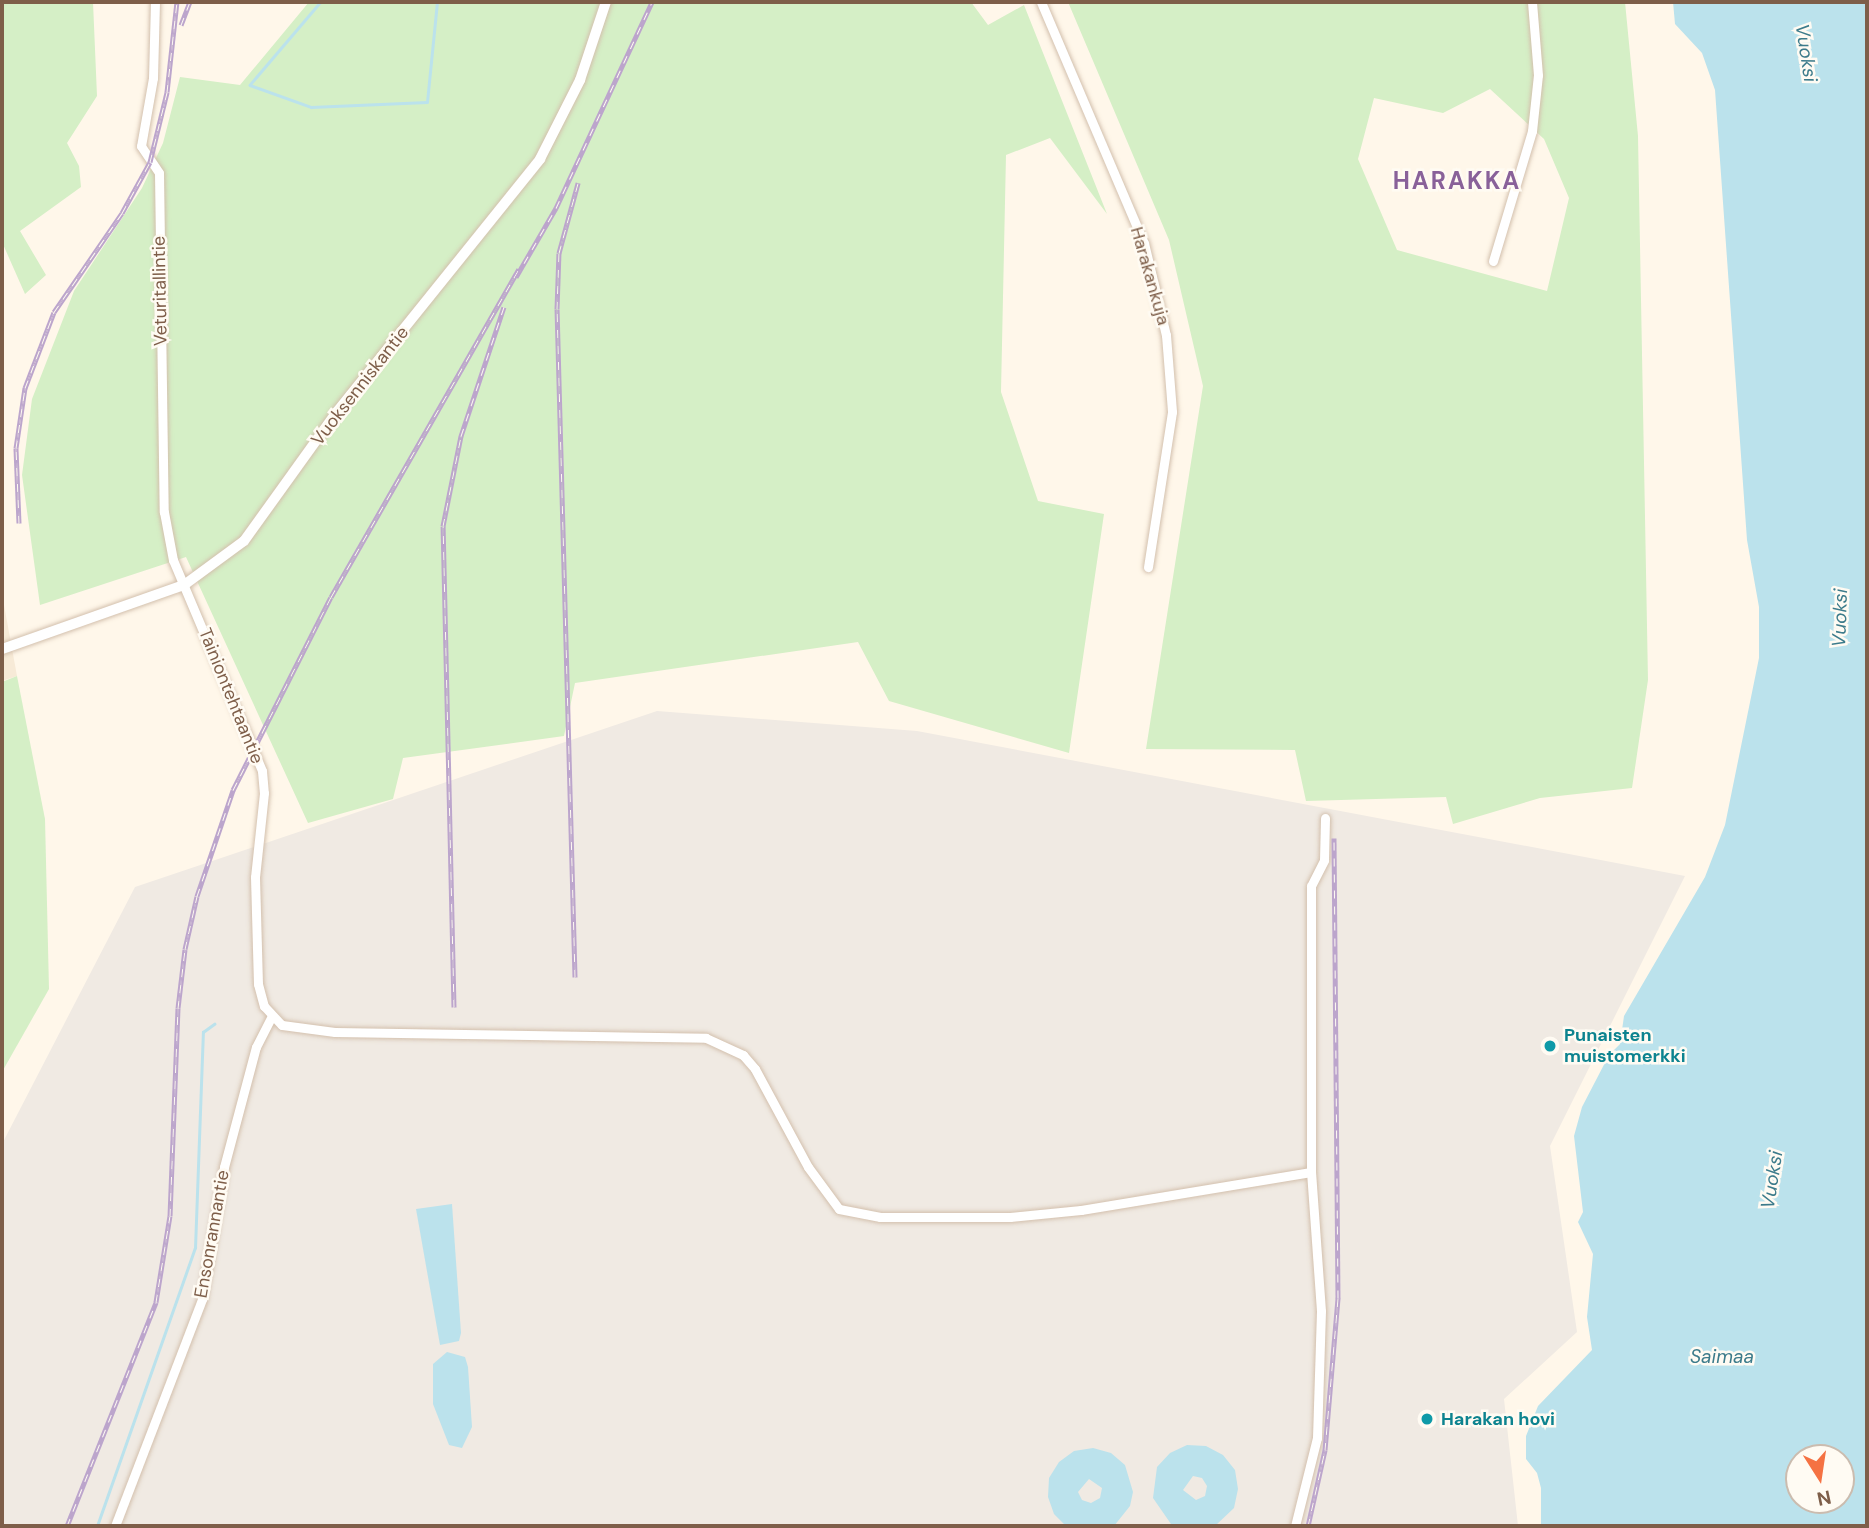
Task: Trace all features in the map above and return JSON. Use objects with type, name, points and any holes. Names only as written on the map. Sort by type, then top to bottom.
[{"type":"street","name":"Veturitallintie","points":[[155,2],[153,78],[141,146],[159,173],[163,490],[173,560],[184,584]]},
{"type":"street","name":"Vuoksenniskantie","points":[[2,649],[184,584],[244,541],[336,413],[540,159],[580,80],[606,2]]},
{"type":"street","name":"Harakankuja","points":[[1041,2],[1144,243],[1166,335],[1172,412],[1148,567]]},
{"type":"street","points":[[1493,261],[1532,131],[1538,75],[1532,2]]},
{"type":"street","name":"Tainiontehtaantie","points":[[184,584],[262,771],[264,793],[255,877],[258,984],[271,1017]]},
{"type":"street","points":[[1295,1526],[1318,1438],[1321,1311],[1311,1172],[1311,886],[1324,860],[1325,818]]},
{"type":"street","points":[[271,1017],[295,1029],[308,1030],[682,1035],[723,1044],[743,1055],[755,1069],[807,1167],[839,1209],[880,1217],[1010,1217],[1081,1210],[1311,1172]]},
{"type":"street","name":"Ensonrannantie","points":[[115,1526],[202,1299],[224,1167],[256,1047],[271,1017]]},
{"type":"shaded area","points":[[2,594],[17,676],[2,681]]},
{"type":"shaded area","points":[[657,711],[917,731],[1685,876],[1550,1146],[1577,1332],[1504,1399],[1518,1526],[2,1526],[2,1144],[135,887]]},
{"type":"green space","points":[[2,2],[93,2],[97,96],[67,143],[79,166],[81,187],[20,231],[46,275],[25,294],[2,242]]},
{"type":"green space","points":[[309,2],[971,2],[988,25],[1024,5],[1107,214],[1050,138],[1006,155],[1001,392],[1038,501],[1104,514],[1069,753],[889,701],[858,642],[575,683],[564,736],[403,758],[393,799],[308,823],[186,557],[40,605],[22,475],[32,399],[74,291],[142,188],[163,143],[180,77],[240,85]]},
{"type":"green space","points":[[1068,2],[1625,2],[1638,136],[1648,680],[1632,788],[1540,798],[1453,824],[1446,797],[1306,801],[1295,750],[1146,749],[1203,386],[1169,240]],"holes":[[[1490,89],[1544,139],[1569,198],[1547,291],[1397,250],[1358,159],[1374,98],[1443,113]]]},
{"type":"green space","points":[[17,676],[45,819],[49,989],[2,1072],[2,682]]},
{"type":"water","points":[[1673,2],[1867,2],[1867,1526],[1541,1526],[1541,1488],[1537,1473],[1526,1459],[1526,1436],[1538,1406],[1592,1350],[1587,1317],[1593,1254],[1578,1222],[1583,1212],[1574,1136],[1582,1107],[1609,1055],[1620,1044],[1624,1016],[1705,877],[1725,825],[1759,658],[1759,607],[1747,540],[1715,90],[1702,53],[1675,24]]},
{"type":"water","points":[[452,1204],[461,1333],[459,1341],[440,1345],[416,1209]]},
{"type":"water","points":[[447,1352],[465,1357],[468,1367],[472,1427],[462,1448],[449,1445],[433,1404],[433,1364]]},
{"type":"water","points":[[1187,1445],[1206,1446],[1223,1455],[1235,1470],[1238,1489],[1234,1508],[1215,1526],[1171,1524],[1153,1498],[1157,1467],[1170,1453]],"holes":[[[1193,1476],[1202,1478],[1207,1486],[1205,1496],[1196,1500],[1183,1490]]]},
{"type":"water","points":[[1093,1448],[1111,1453],[1125,1465],[1133,1492],[1130,1506],[1114,1526],[1066,1526],[1054,1514],[1048,1497],[1049,1478],[1059,1462],[1074,1451]],"holes":[[[1089,1479],[1102,1488],[1100,1498],[1091,1503],[1082,1500],[1078,1492]]]},
{"type":"waterway","points":[[321,2],[250,85],[311,107],[427,102],[437,2]]},
{"type":"waterway","points":[[97,1526],[195,1248],[203,1032],[214,1024]]},
{"type":"railway","points":[[19,523],[16,448],[25,388],[54,312],[122,213],[150,162],[167,92],[177,2]]},
{"type":"railway","points":[[181,25],[190,2]]},
{"type":"railway","points":[[516,277],[556,208],[652,2]]},
{"type":"railway","points":[[575,977],[557,309],[559,253],[578,183]]},
{"type":"railway","points":[[67,1526],[156,1302],[170,1216],[178,1008],[185,949],[197,896],[233,790],[331,597],[519,269]]},
{"type":"railway","points":[[454,1007],[443,526],[461,436],[504,307]]},
{"type":"railway","points":[[1308,1526],[1325,1450],[1338,1298],[1334,838]]},
{"type":"place","name":"Punaisten muistomerkki","points":[[1550,1046]]},
{"type":"place","name":"Harakan hovi","points":[[1427,1419]]},
{"type":"district","name":"HARAKKA","points":[[1457,181]]},
{"type":"water label","name":"Vuoksi","points":[[1806,53]]},
{"type":"water label","name":"Vuoksi","points":[[1840,618]]},
{"type":"water label","name":"Vuoksi","points":[[1772,1180]]},
{"type":"water label","name":"Saimaa","points":[[1722,1357]]}]
